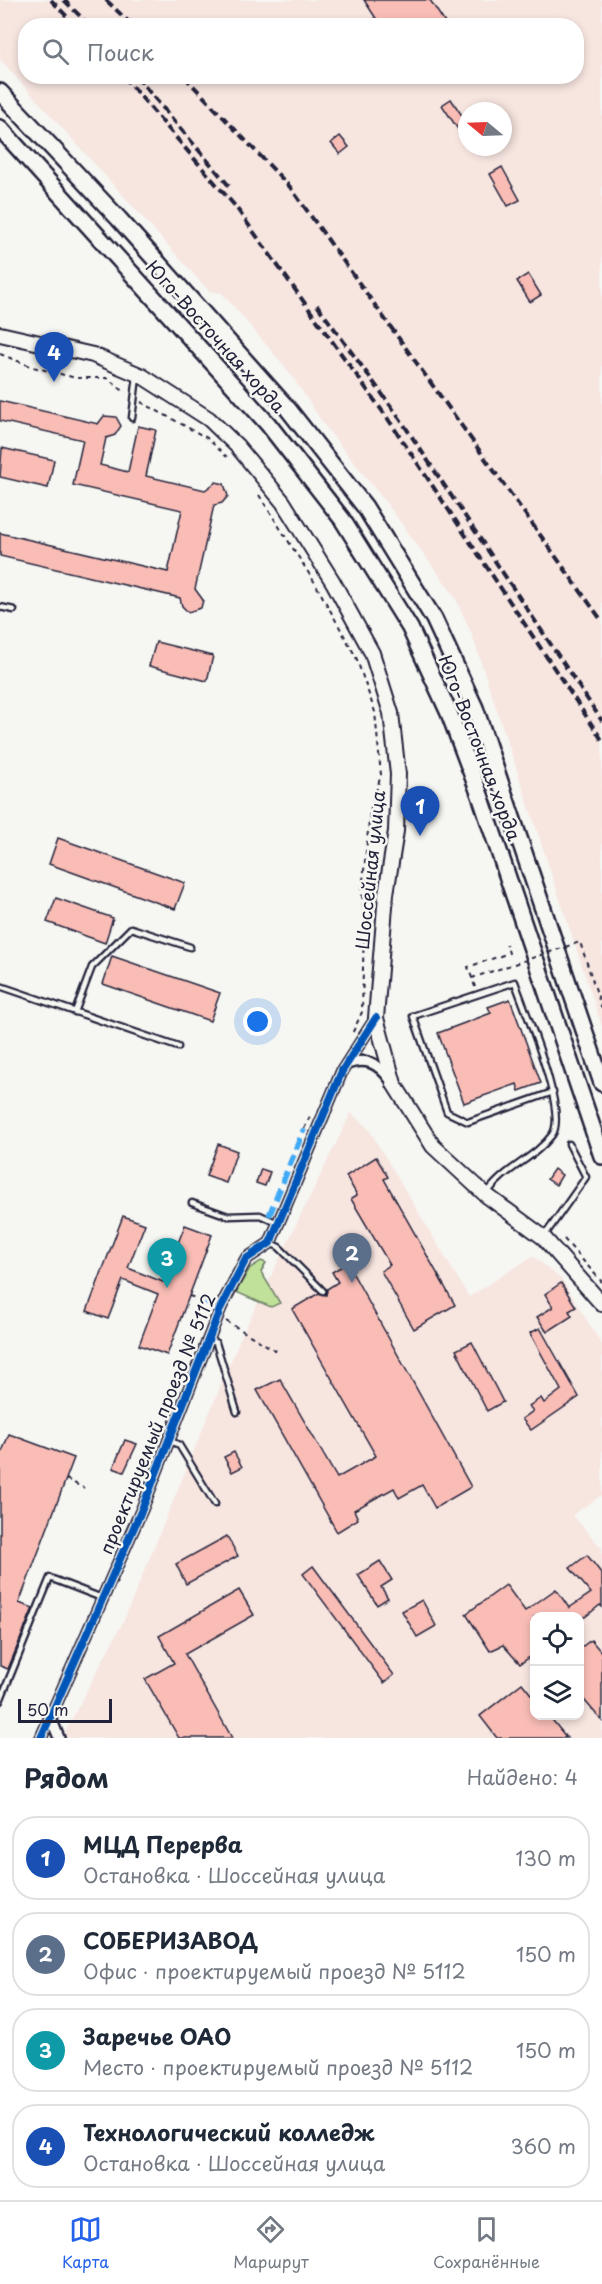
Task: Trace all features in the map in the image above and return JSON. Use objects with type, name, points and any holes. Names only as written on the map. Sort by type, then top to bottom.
[{"type":"main road","name":"Юго-Восточная хорда","points":[[0,92],[119,219],[288,409],[365,507],[434,619],[475,708],[598,1060],[602,1083]]},
{"type":"main road","name":"Юго-Восточная хорда","points":[[0,128],[268,424],[342,519],[410,628],[449,713],[481,798],[602,1156]]},
{"type":"main road","name":"Шоссейная улица","points":[[0,334],[93,355],[137,374],[209,419],[237,446],[283,502],[333,582],[372,654],[391,713],[398,774],[396,831],[386,894],[376,1018],[394,1084],[433,1146],[486,1195],[543,1237],[602,1304]]},
{"type":"street","points":[[270,1243],[330,1099],[347,1064],[376,1018]]},
{"type":"street","points":[[347,1064],[357,1060],[372,1062],[383,1069],[394,1084]]},
{"type":"street","name":"проектируемый проезд № 5112","points":[[41,1738],[169,1440],[221,1307],[246,1259],[270,1243]]},
{"type":"street","points":[[51,1718],[59,1738]]},
{"type":"lane","points":[[132,418],[137,374]]},
{"type":"lane","points":[[0,607],[14,610]]},
{"type":"lane","points":[[75,1012],[92,967],[131,928],[190,947]]},
{"type":"lane","points":[[486,1195],[498,1178],[554,1133],[558,1114],[553,1092],[515,982],[413,1016],[447,1112],[468,1122],[553,1092]]},
{"type":"lane","points":[[0,986],[178,1047]]},
{"type":"lane","points":[[543,1237],[586,1177],[569,1144]]},
{"type":"lane","points":[[192,1203],[228,1216],[260,1215],[278,1223]]},
{"type":"lane","points":[[270,1243],[279,1247],[323,1291]]},
{"type":"lane","points":[[208,1339],[216,1343],[237,1412]]},
{"type":"lane","points":[[169,1440],[179,1445],[215,1504]]},
{"type":"lane","points":[[0,1701],[50,1578],[102,1598]]},
{"type":"path","points":[[0,354],[33,368],[76,378],[107,378],[134,399],[207,438],[229,458]]},
{"type":"path","points":[[257,491],[315,583],[356,657],[375,712],[381,775],[370,811],[362,891],[364,923],[362,1012],[349,1040]]},
{"type":"path","points":[[472,978],[580,942],[602,1009]]},
{"type":"path","points":[[477,994],[468,967],[509,954],[506,944]]},
{"type":"path","points":[[304,1129],[314,1108]]},
{"type":"path","points":[[189,1296],[200,1299]]},
{"type":"path","points":[[225,1321],[278,1352]]},
{"type":"path","points":[[66,1479],[84,1488]]},
{"type":"shaded area","points":[[0,0],[602,0],[602,1026],[471,632],[454,595],[387,504],[325,426],[288,370],[222,293],[209,291],[23,84],[584,84],[584,18],[18,18],[18,79],[0,59]]},
{"type":"shaded area","points":[[351,1113],[368,1128],[469,1297],[533,1256],[562,1280],[602,1345],[602,1495],[572,1515],[602,1548],[602,1738],[62,1738],[124,1620],[240,1339]]},
{"type":"green space","points":[[261,1261],[266,1263],[261,1272],[280,1303],[271,1307],[236,1292],[250,1268]]},
{"type":"building","points":[[364,0],[430,0],[442,18],[376,18]]},
{"type":"building","points":[[451,99],[458,110],[458,129],[442,105]]},
{"type":"building","points":[[340,136],[349,147],[340,154],[331,143]]},
{"type":"building","points":[[502,167],[520,200],[508,206],[490,174]]},
{"type":"building","points":[[528,274],[541,295],[530,302],[517,281]]},
{"type":"building","points":[[0,401],[98,424],[104,416],[116,417],[121,426],[115,435],[106,438],[100,465],[128,472],[138,426],[156,430],[146,476],[205,490],[216,482],[224,484],[228,496],[222,503],[214,505],[195,589],[203,600],[201,608],[188,612],[182,606],[180,598],[0,556],[0,533],[168,572],[182,510],[73,485],[83,440],[0,421]]},
{"type":"building","points":[[2,448],[54,460],[48,488],[0,477]]},
{"type":"building","points":[[156,642],[213,656],[207,681],[149,666]]},
{"type":"building","points":[[58,838],[185,883],[175,909],[49,864]]},
{"type":"building","points":[[56,898],[113,918],[105,943],[47,922]]},
{"type":"building","points":[[112,956],[220,993],[210,1021],[103,984]]},
{"type":"building","points":[[510,999],[541,1083],[519,1091],[517,1084],[464,1103],[438,1033],[491,1013],[488,1007]]},
{"type":"building","points":[[218,1144],[237,1151],[226,1183],[206,1176]]},
{"type":"building","points":[[376,1157],[388,1177],[384,1179],[455,1305],[414,1329],[381,1271],[390,1265],[351,1199],[357,1195],[346,1176]]},
{"type":"building","points":[[261,1169],[270,1172],[265,1186],[256,1183]]},
{"type":"building","points":[[554,1169],[562,1175],[556,1185],[547,1179]]},
{"type":"building","points":[[123,1216],[145,1224],[128,1268],[163,1282],[185,1225],[212,1235],[167,1355],[139,1345],[158,1294],[123,1280],[108,1319],[87,1311]]},
{"type":"building","points":[[347,1263],[471,1487],[435,1508],[422,1485],[399,1498],[394,1488],[354,1510],[358,1519],[337,1532],[257,1390],[280,1379],[337,1478],[376,1456],[292,1309],[319,1293],[326,1295],[327,1289],[338,1282],[332,1272]]},
{"type":"building","points":[[561,1283],[576,1307],[569,1311],[572,1316],[547,1332],[537,1317],[553,1307],[545,1294]]},
{"type":"building","points":[[540,1328],[579,1397],[531,1430],[522,1419],[533,1411],[529,1406],[541,1398],[544,1403],[561,1390],[530,1333]]},
{"type":"building","points":[[472,1342],[503,1402],[487,1411],[456,1350]]},
{"type":"building","points":[[9,1434],[74,1458],[19,1603],[33,1608],[8,1669],[0,1666],[0,1457]]},
{"type":"building","points":[[125,1440],[137,1444],[124,1472],[113,1468]]},
{"type":"building","points":[[234,1452],[242,1467],[232,1472],[224,1457]]},
{"type":"building","points":[[227,1536],[238,1556],[186,1584],[176,1564]]},
{"type":"building","points":[[587,1555],[602,1574],[602,1607],[600,1605],[585,1617],[584,1612],[530,1612],[530,1657],[520,1664],[503,1645],[490,1651],[466,1614],[506,1585],[525,1611],[556,1589],[569,1608],[591,1593],[570,1568]]},
{"type":"building","points":[[380,1561],[392,1580],[381,1587],[388,1598],[377,1605],[358,1575]]},
{"type":"building","points":[[313,1566],[394,1675],[384,1683],[303,1574]]},
{"type":"building","points":[[239,1590],[254,1615],[185,1654],[232,1738],[179,1738],[145,1679],[174,1663],[159,1636]]},
{"type":"building","points":[[422,1600],[436,1626],[417,1637],[402,1611]]},
{"type":"building","points":[[591,1640],[602,1653],[602,1721],[584,1700],[584,1645]]},
{"type":"building","points":[[522,1683],[530,1693],[530,1720],[552,1720],[567,1738],[497,1738],[480,1716]]},
{"type":"railway","points":[[51,0],[68,18]]},
{"type":"railway","points":[[64,0],[82,18]]},
{"type":"railway","points":[[106,0],[125,18]]},
{"type":"railway","points":[[130,84],[235,206],[388,419],[602,740]]},
{"type":"railway","points":[[143,84],[230,187]]},
{"type":"railway","points":[[192,84],[290,187],[602,621]]},
{"type":"railway","points":[[317,305],[396,413],[602,721]]},
{"type":"marked path","points":[[269,1216],[304,1129]]},
{"type":"marked path","points":[[205,1301],[213,1304]]},
{"type":"cycle path","points":[[41,1738],[142,1509],[221,1307],[246,1259],[270,1243],[342,1071],[376,1018]]},
{"type":"place","name":"Технологический колледж","points":[[54,382]]},
{"type":"place","name":"МЦД Перерва","points":[[420,836]]},
{"type":"place","name":"СОБЕРИЗАВОД","points":[[352,1283]]},
{"type":"place","name":"Заречье ОАО","points":[[167,1288]]}]
